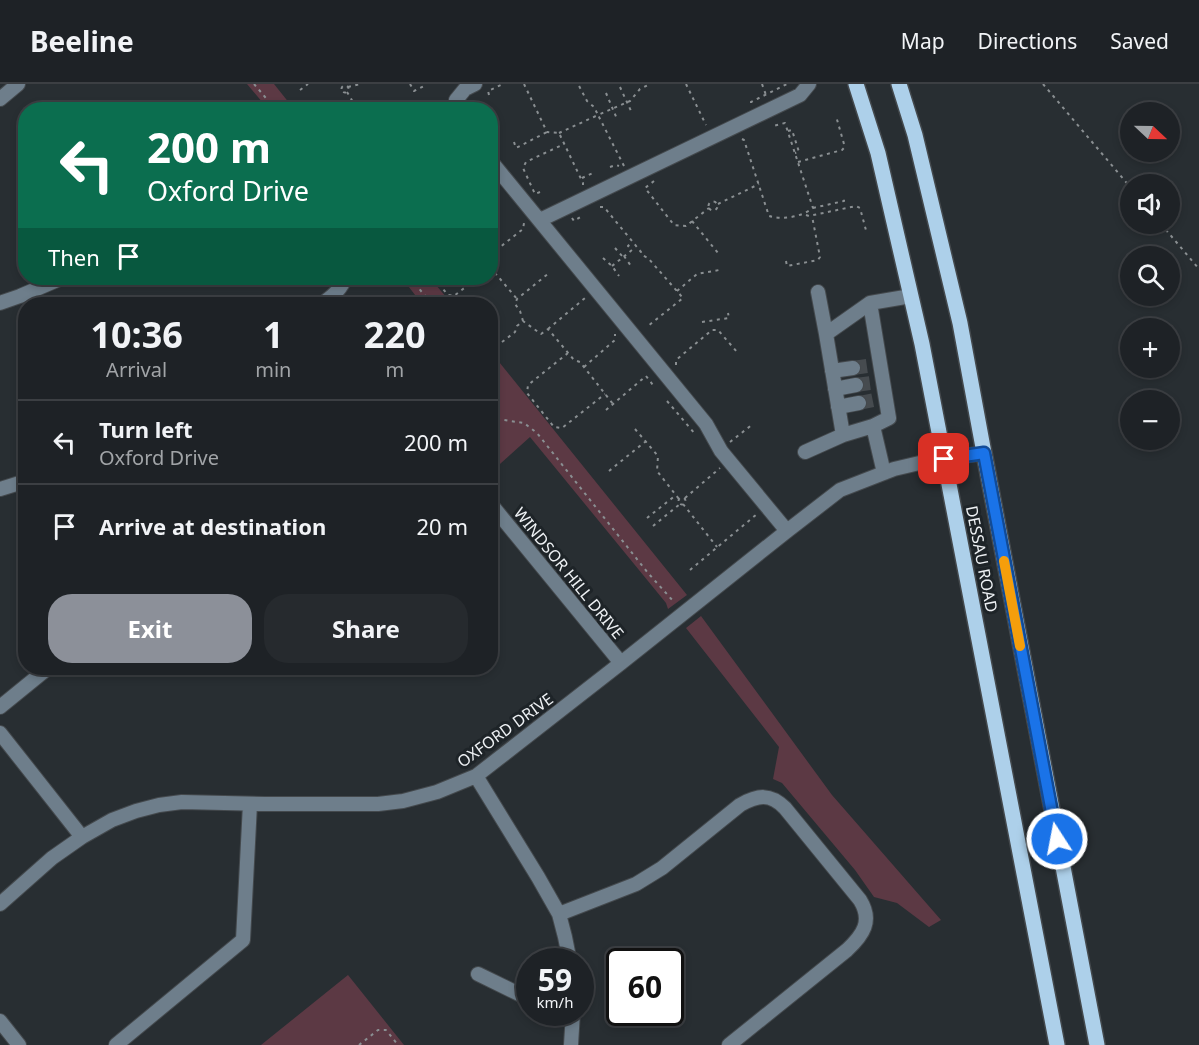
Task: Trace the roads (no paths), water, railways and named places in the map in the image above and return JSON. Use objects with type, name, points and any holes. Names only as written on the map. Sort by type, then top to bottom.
[{"type":"main road","name":"DESSAU ROAD","points":[[856,84],[878,153],[922,344],[1057,1045]]},
{"type":"main road","name":"DESSAU ROAD","points":[[899,84],[915,135],[960,323],[1097,1045]]},
{"type":"street","points":[[0,99],[18,84]]},
{"type":"street","points":[[456,102],[465,88],[475,84]]},
{"type":"street","points":[[540,220],[800,95],[809,84]]},
{"type":"street","points":[[498,170],[706,424],[721,451],[787,531]]},
{"type":"street","points":[[0,303],[46,285]]},
{"type":"street","points":[[332,297],[343,285]]},
{"type":"street","points":[[818,291],[843,435]]},
{"type":"street","points":[[826,334],[870,303],[911,296]]},
{"type":"street","points":[[805,452],[889,418],[880,399],[874,365],[870,303]]},
{"type":"street","points":[[832,371],[853,368]]},
{"type":"street","points":[[835,389],[856,386]]},
{"type":"street","points":[[838,406],[859,403]]},
{"type":"street","points":[[873,426],[884,473]]},
{"type":"street","name":"OXFORD DRIVE","points":[[0,904],[52,858],[82,837],[112,820],[136,811],[182,802],[378,804],[403,801],[437,792],[476,776],[840,490],[894,469],[984,453]]},
{"type":"street","points":[[0,489],[18,483]]},
{"type":"street","name":"WINDSOR HILL DRIVE","points":[[498,512],[621,663]]},
{"type":"street","points":[[0,707],[39,675]]},
{"type":"street","points":[[0,733],[82,837]]},
{"type":"street","points":[[476,776],[559,914],[567,948]]},
{"type":"street","points":[[559,914],[636,884],[662,868],[750,799],[771,798],[778,802],[860,900],[865,908],[866,923],[860,936],[847,950],[729,1045]]},
{"type":"street","points":[[116,1045],[243,940],[250,804]]},
{"type":"street","points":[[478,974],[516,993]]},
{"type":"street","points":[[0,1021],[19,1045]]},
{"type":"street","points":[[571,1045],[572,1026]]},
{"type":"tunnel","points":[[853,368],[867,366]]},
{"type":"tunnel","points":[[856,385],[871,383]]},
{"type":"tunnel","points":[[859,403],[874,400]]}]
